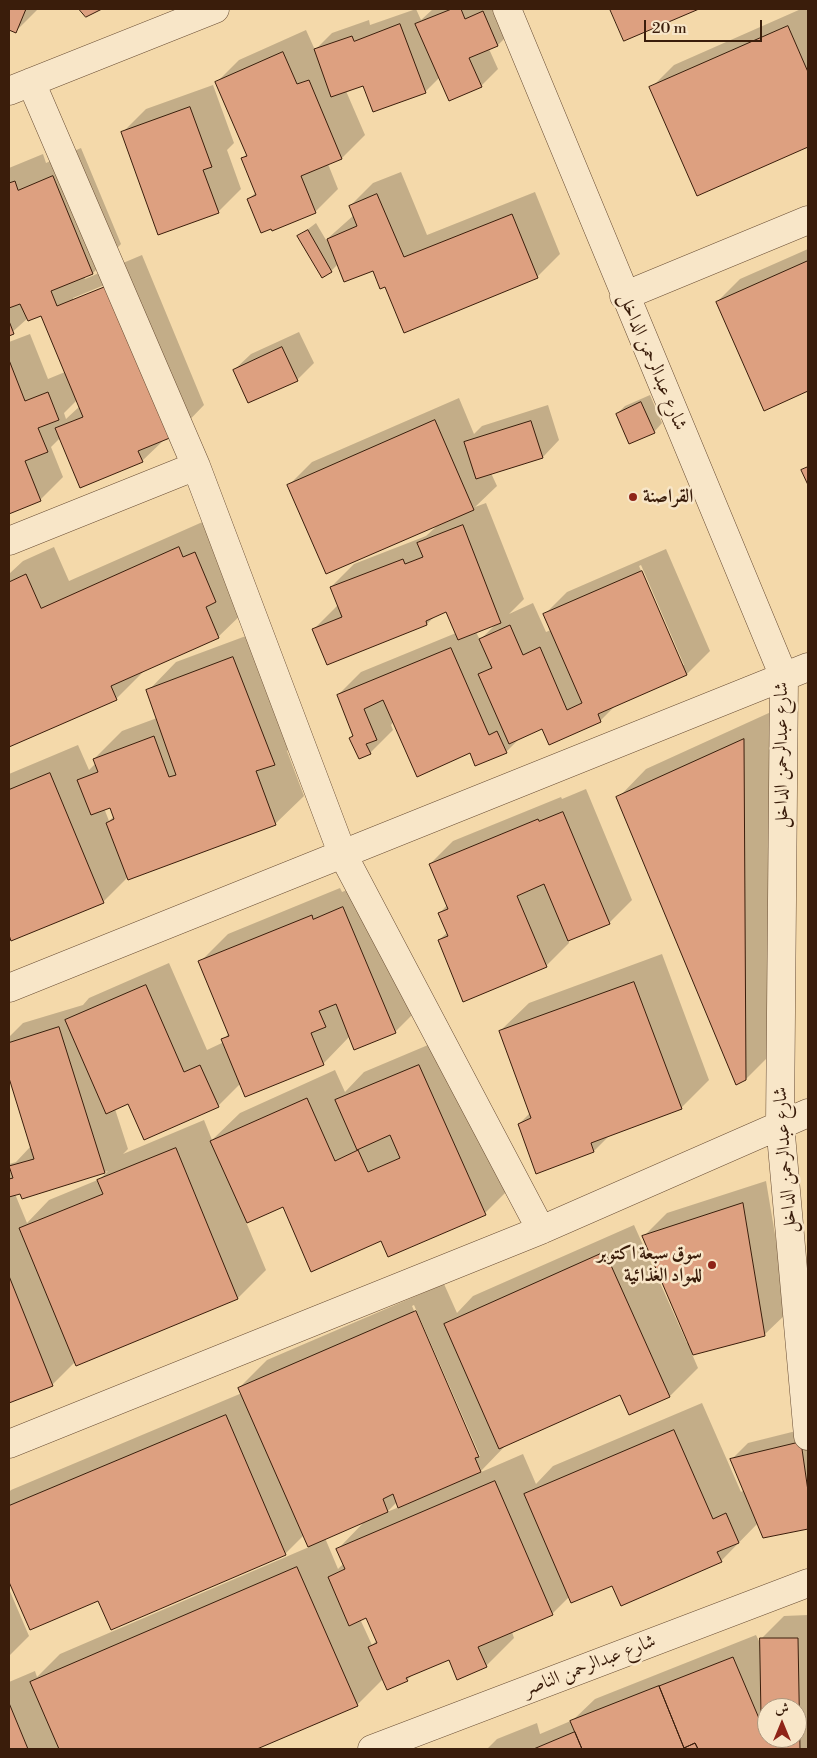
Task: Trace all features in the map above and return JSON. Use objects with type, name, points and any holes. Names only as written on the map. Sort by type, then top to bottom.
[{"type":"street","points":[[215,9],[20,87],[196,466],[342,853],[541,1230]]},
{"type":"street","name":"شارع عبدالرحمن الداخل","points":[[507,9],[624,296],[796,672],[780,1124],[808,1436]]},
{"type":"street","points":[[624,296],[808,220]]},
{"type":"street","points":[[9,541],[196,466]]},
{"type":"street","points":[[9,988],[796,672]]},
{"type":"street","points":[[9,1444],[541,1230],[808,1113]]},
{"type":"street","name":"شارع عبدالرحمن الناصر","points":[[372,1749],[808,1583]]},
{"type":"building","points":[[9,9],[26,9],[16,33],[9,30]]},
{"type":"building","points":[[79,9],[102,9],[86,17]]},
{"type":"building","points":[[452,9],[461,9],[465,19],[483,11],[498,46],[469,58],[482,87],[449,101],[415,24]]},
{"type":"building","points":[[610,9],[699,9],[624,41]]},
{"type":"building","points":[[400,24],[426,93],[373,112],[363,86],[331,97],[314,49],[352,36],[354,41]]},
{"type":"building","points":[[788,26],[808,72],[808,147],[697,196],[649,87]]},
{"type":"building","points":[[283,52],[297,84],[309,80],[342,159],[301,176],[316,213],[272,231],[271,229],[261,233],[247,199],[256,195],[241,158],[247,156],[215,82]]},
{"type":"building","points":[[190,107],[212,167],[203,170],[219,213],[158,235],[121,132]]},
{"type":"building","points":[[53,176],[93,274],[51,291],[57,306],[114,283],[177,435],[138,451],[143,462],[80,488],[55,428],[83,417],[41,316],[28,321],[20,304],[9,308],[9,183],[15,181],[18,190]]},
{"type":"building","points":[[377,194],[404,257],[512,214],[538,278],[404,333],[385,287],[380,289],[373,271],[344,282],[327,239],[357,226],[349,206]]},
{"type":"building","points":[[308,230],[332,272],[322,278],[297,236]]},
{"type":"building","points":[[808,261],[808,391],[764,411],[716,302]]},
{"type":"building","points":[[9,321],[14,334],[9,336]]},
{"type":"building","points":[[282,347],[298,381],[248,403],[233,370]]},
{"type":"building","points":[[9,360],[25,401],[48,392],[59,420],[38,428],[48,452],[25,461],[41,501],[9,514]]},
{"type":"building","points":[[641,402],[655,433],[629,444],[616,414]]},
{"type":"building","points":[[435,420],[474,510],[326,574],[287,485]]},
{"type":"building","points":[[531,421],[543,458],[476,479],[464,442]]},
{"type":"building","points":[[808,467],[808,485],[801,470]]},
{"type":"building","points":[[463,525],[501,623],[458,640],[446,612],[426,621],[427,625],[327,665],[312,629],[342,617],[330,587],[403,559],[405,564],[423,557],[417,543]]},
{"type":"building","points":[[179,547],[183,557],[195,552],[216,602],[206,607],[219,638],[111,686],[117,700],[9,747],[9,582],[26,574],[41,608]]},
{"type":"building","points":[[642,571],[687,675],[598,714],[601,722],[549,745],[542,729],[509,744],[478,674],[492,668],[479,639],[510,625],[523,655],[540,647],[567,710],[582,703],[543,614]]},
{"type":"building","points":[[451,648],[489,735],[497,731],[507,753],[475,766],[470,753],[417,777],[383,700],[364,709],[377,740],[366,744],[371,754],[359,759],[349,738],[353,736],[337,695]]},
{"type":"building","points":[[233,657],[275,765],[256,771],[276,825],[128,880],[106,823],[114,819],[110,808],[91,815],[77,780],[98,772],[93,759],[154,736],[169,777],[176,775],[146,690]]},
{"type":"building","points":[[744,739],[746,1080],[736,1085],[616,797]]},
{"type":"building","points":[[50,773],[104,903],[11,941],[9,935],[9,790]]},
{"type":"building","points":[[563,812],[610,924],[568,941],[544,884],[517,896],[547,967],[463,1002],[438,940],[448,936],[438,913],[448,909],[429,864],[538,819],[539,821]]},
{"type":"building","points":[[343,907],[396,1033],[354,1050],[336,1004],[319,1011],[326,1027],[311,1033],[324,1065],[245,1097],[221,1039],[229,1036],[198,961],[312,915],[313,919]]},
{"type":"building","points":[[634,982],[682,1109],[591,1143],[594,1152],[536,1174],[518,1124],[531,1118],[499,1031]]},
{"type":"building","points":[[146,985],[184,1072],[200,1065],[219,1107],[144,1140],[128,1104],[106,1114],[65,1020]]},
{"type":"building","points":[[59,1027],[105,1173],[22,1199],[20,1194],[9,1197],[9,1179],[13,1178],[9,1166],[34,1159],[9,1078],[9,1043]]},
{"type":"building","points":[[419,1065],[486,1215],[388,1257],[381,1241],[311,1272],[283,1207],[247,1223],[210,1141],[307,1098],[335,1161],[358,1150],[368,1172],[400,1158],[390,1135],[357,1150],[335,1100]]},
{"type":"building","points":[[176,1148],[238,1299],[76,1366],[19,1228],[103,1194],[97,1180]]},
{"type":"building","points":[[743,1203],[765,1336],[693,1355],[642,1236]]},
{"type":"building","points":[[605,1252],[670,1397],[629,1415],[620,1395],[499,1449],[444,1324]]},
{"type":"building","points":[[9,1276],[53,1386],[9,1403]]},
{"type":"building","points":[[416,1311],[479,1457],[475,1458],[481,1472],[398,1508],[393,1494],[383,1499],[388,1512],[308,1547],[238,1388]]},
{"type":"building","points":[[226,1415],[286,1555],[111,1630],[98,1601],[30,1630],[9,1582],[9,1506]]},
{"type":"building","points":[[674,1430],[713,1519],[726,1513],[739,1543],[717,1552],[722,1562],[621,1606],[612,1586],[571,1603],[524,1494]]},
{"type":"building","points":[[801,1442],[808,1491],[808,1529],[763,1538],[730,1459]]},
{"type":"building","points":[[495,1481],[553,1615],[478,1647],[487,1667],[457,1680],[449,1660],[406,1678],[408,1681],[387,1690],[368,1647],[377,1643],[366,1618],[349,1626],[328,1577],[345,1569],[336,1549]]},
{"type":"building","points":[[297,1567],[358,1706],[257,1749],[59,1749],[30,1682]]},
{"type":"building","points":[[760,1638],[798,1638],[799,1698],[761,1698]]},
{"type":"building","points":[[733,1657],[757,1714],[757,1748],[800,1749],[698,1749],[695,1743],[684,1748],[659,1686]]},
{"type":"building","points":[[659,1686],[684,1748],[695,1743],[698,1749],[582,1749],[570,1721]]},
{"type":"building","points":[[9,1703],[28,1749],[9,1749]]},
{"type":"building","points":[[575,1732],[582,1749],[534,1749]]},
{"type":"place","name":"القراصنة","points":[[633,497]]},
{"type":"place","name":"سوق سبعة اكتوبر للمواد الغذائية","points":[[712,1265]]}]
